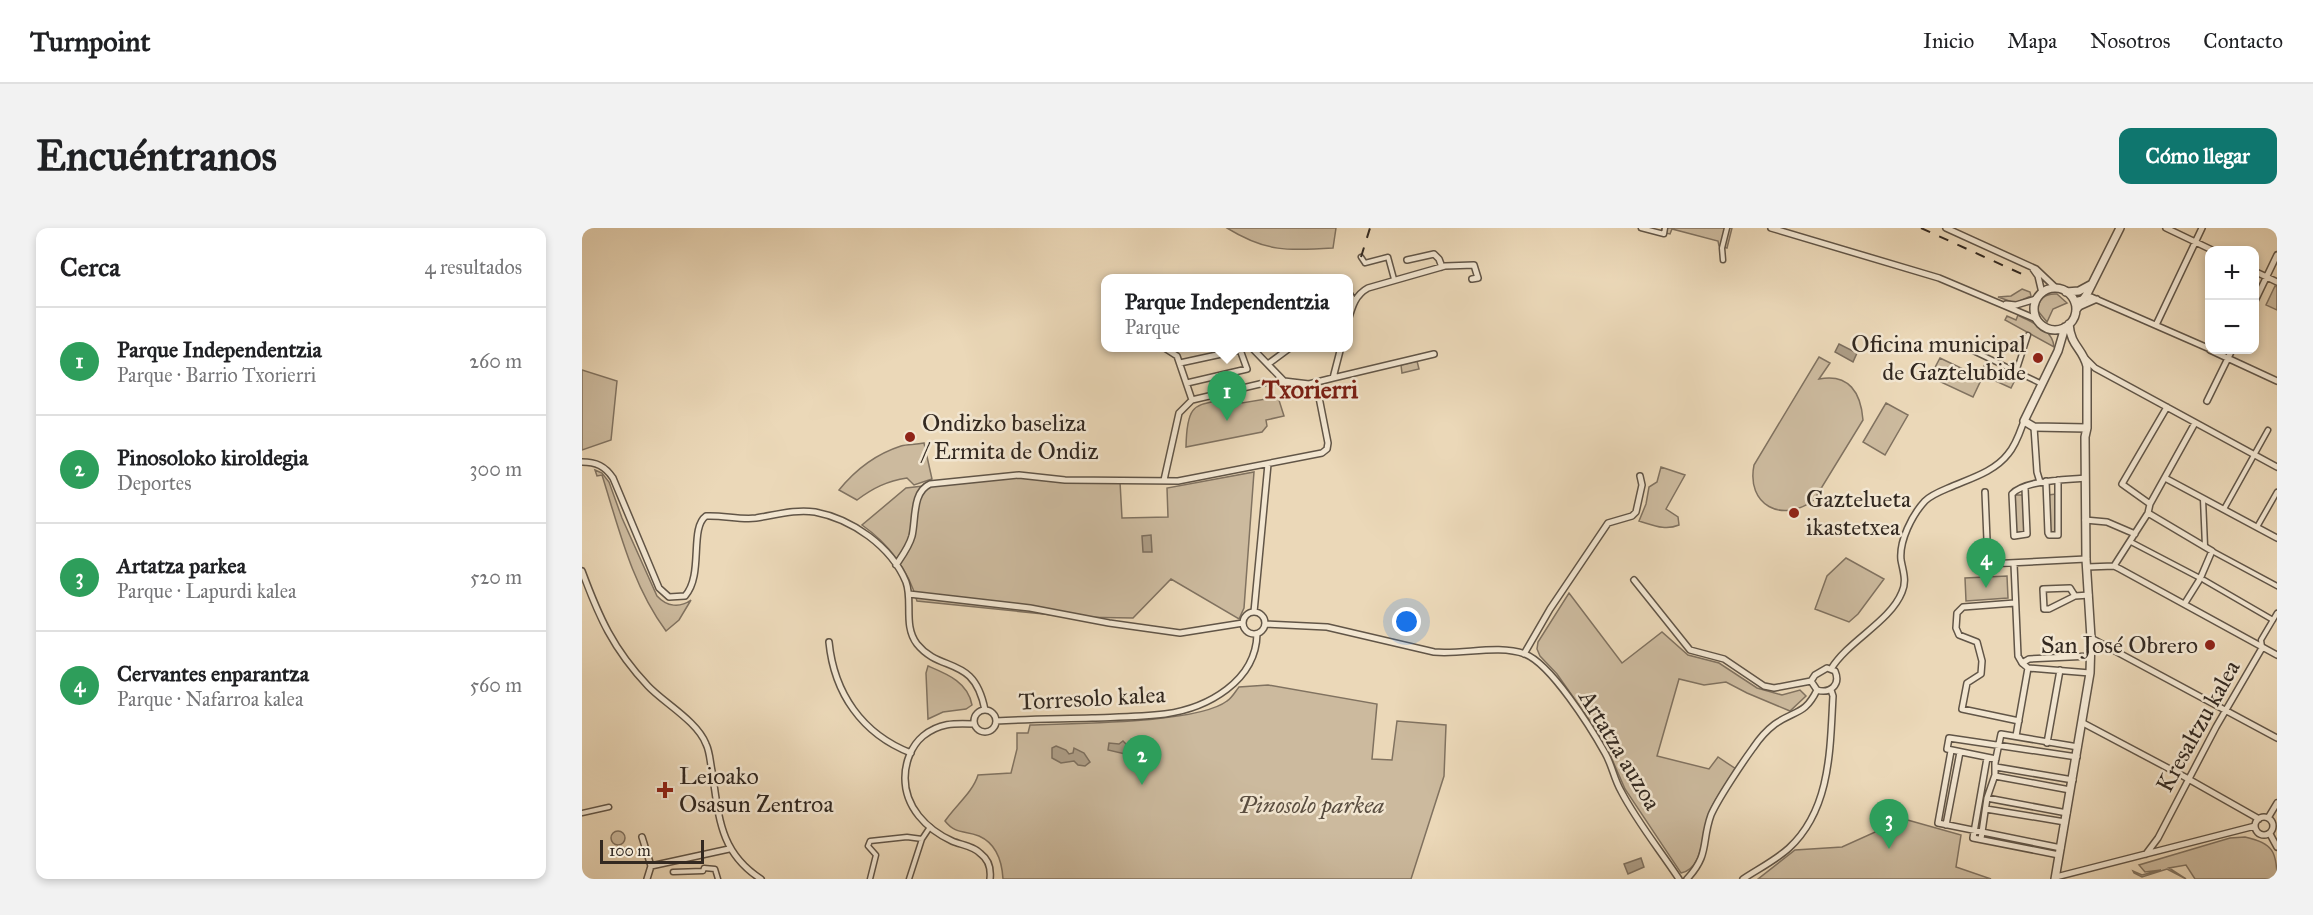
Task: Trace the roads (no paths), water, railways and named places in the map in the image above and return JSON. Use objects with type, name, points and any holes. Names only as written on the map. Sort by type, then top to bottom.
[{"type":"street","points":[[1641,228],[1664,234],[1665,228]]},
{"type":"street","points":[[1723,260],[1722,248],[1727,228]]},
{"type":"street","points":[[1771,228],[1918,271],[2036,319],[2051,329],[2058,343],[2058,351]]},
{"type":"street","points":[[1946,228],[2029,266],[2056,288],[2066,292],[2079,291],[2092,284]]},
{"type":"street","points":[[1831,669],[1844,650],[1895,605],[1904,585],[1901,549],[1921,506],[1937,493],[1984,473],[2009,454],[2058,351],[2067,325],[2092,284],[2120,228]]},
{"type":"street","points":[[2166,228],[2205,247]]},
{"type":"street","points":[[2156,325],[2202,228]]},
{"type":"street","points":[[1407,260],[1434,254],[1442,267]]},
{"type":"street","points":[[2256,300],[2277,255]]},
{"type":"street","points":[[1364,257],[1365,263],[1388,257],[1394,279]]},
{"type":"street","points":[[1353,305],[1361,292],[1368,288],[1442,267],[1474,265],[1478,278],[1472,279]]},
{"type":"street","points":[[2029,266],[2038,276],[2039,296],[2034,309],[2036,319]]},
{"type":"street","points":[[2259,273],[2277,282]]},
{"type":"street","points":[[2092,284],[2092,291],[2097,299]]},
{"type":"street","points":[[1998,303],[2016,305],[2056,288]]},
{"type":"street","points":[[2066,292],[2076,307]]},
{"type":"street","points":[[2084,298],[2097,299],[2205,347]]},
{"type":"street","points":[[2076,307],[2097,299]]},
{"type":"street","points":[[2051,329],[2067,325]]},
{"type":"street","points":[[2067,325],[2070,338],[2084,358],[2095,368],[2277,467]]},
{"type":"street","points":[[2016,372],[2028,335]]},
{"type":"street","points":[[1963,345],[2042,384]]},
{"type":"street","points":[[1171,352],[1177,356],[1192,400]]},
{"type":"street","points":[[1180,363],[1227,352]]},
{"type":"street","points":[[1187,383],[1244,371],[1247,366],[1241,352]]},
{"type":"street","points":[[1255,352],[1284,381]]},
{"type":"street","points":[[1268,364],[1285,352]]},
{"type":"street","points":[[1333,378],[1340,352]]},
{"type":"street","points":[[1164,480],[1179,413],[1192,400],[1264,383],[1284,381],[1308,384],[1434,354]]},
{"type":"street","points":[[2221,354],[2277,381]]},
{"type":"street","points":[[2207,401],[2230,354]]},
{"type":"street","points":[[2084,358],[2087,428],[2085,520],[2091,656],[2083,723],[2056,878],[2255,826],[2259,819]]},
{"type":"street","points":[[896,565],[912,537],[917,499],[930,484],[1019,475],[1065,480],[1178,481],[1322,453],[1327,449],[1316,382]]},
{"type":"street","points":[[2150,504],[2122,484],[2167,407]]},
{"type":"street","points":[[2024,421],[2034,427],[2087,428]]},
{"type":"street","points":[[2114,566],[2148,513],[2150,504],[2195,423]]},
{"type":"street","points":[[2034,427],[2037,472],[2043,482],[2049,535],[2058,535],[2058,480]]},
{"type":"street","points":[[2224,510],[2268,430]]},
{"type":"street","points":[[582,462],[601,465],[614,478],[660,588],[669,597],[685,596],[692,588],[698,531],[702,519],[706,516],[755,518],[773,514],[816,512],[843,521],[863,532],[881,546],[905,580],[909,594],[909,624],[917,643],[934,656],[964,670],[976,683],[985,710]]},
{"type":"street","points":[[1254,612],[1268,464]]},
{"type":"street","points":[[1266,624],[1327,627],[1451,654],[1497,651],[1524,654],[1550,609],[1608,523],[1632,516],[1636,512],[1642,485],[1640,476]]},
{"type":"street","points":[[2025,488],[2027,534],[2014,536],[2012,494],[2015,490],[2043,482],[2085,478]]},
{"type":"street","points":[[2165,478],[2277,538]]},
{"type":"street","points":[[1985,492],[1988,564],[2087,563],[2114,566],[2277,655]]},
{"type":"street","points":[[2257,527],[2277,492]]},
{"type":"street","points":[[2203,499],[2205,546]]},
{"type":"street","points":[[2148,513],[2277,586]]},
{"type":"street","points":[[2085,520],[2107,522],[2134,534]]},
{"type":"street","points":[[2131,542],[2198,577]]},
{"type":"street","points":[[2185,603],[2200,579],[2212,550]]},
{"type":"street","points":[[2014,564],[2018,656],[2022,663],[2028,668],[2090,673]]},
{"type":"street","points":[[582,571],[585,588],[614,644],[631,668],[690,723],[706,743],[729,849],[747,869],[761,879]]},
{"type":"street","points":[[1634,580],[1690,650],[1724,659],[1764,686],[1774,688],[1811,681],[1822,669],[1831,669],[1837,676],[1832,690],[1825,693],[1817,690],[1811,681]]},
{"type":"street","points":[[2204,580],[2273,620]]},
{"type":"street","points":[[2074,596],[2070,588],[2043,589],[2044,609],[2049,609],[2074,596],[2089,595]]},
{"type":"street","points":[[909,594],[1042,611],[1180,633],[1243,623]]},
{"type":"street","points":[[2015,603],[1963,607],[1957,613],[1956,628],[1959,634],[1977,642],[1982,661],[1981,674],[1967,683],[1962,709],[2019,721]]},
{"type":"street","points":[[1254,612],[1263,616],[1266,624],[1263,631],[1257,634],[1248,633],[1243,623],[1248,614],[1254,612]]},
{"type":"street","name":"Kresaltzu kalea","points":[[2146,854],[2158,838],[2262,648],[2261,640],[2277,613]]},
{"type":"street","name":"Torresolo kalea","points":[[996,722],[1164,714],[1196,706],[1223,692],[1248,670],[1255,655],[1257,634]]},
{"type":"street","points":[[2091,639],[2277,738]]},
{"type":"street","points":[[829,642],[831,661],[838,685],[856,714],[877,734],[911,753]]},
{"type":"street","name":"Artatza auzoa","points":[[1524,654],[1536,659],[1546,668],[1575,707],[1606,754],[1621,791],[1679,879]]},
{"type":"street","points":[[2022,663],[2029,659],[2091,656]]},
{"type":"street","points":[[2016,736],[2028,668]]},
{"type":"street","points":[[2048,743],[2060,670]]},
{"type":"street","points":[[1687,879],[1695,870],[1704,852],[1712,814],[1751,751],[1776,724],[1810,704],[1817,690]]},
{"type":"street","points":[[1743,879],[1788,849],[1810,821],[1819,804],[1826,780],[1832,690]]},
{"type":"street","points":[[985,710],[993,713],[996,722],[992,729],[985,732],[978,730],[974,724],[977,713],[985,710]]},
{"type":"street","points":[[974,724],[953,722],[941,725],[920,738],[905,767],[907,798],[914,810],[930,827],[951,841],[981,853],[987,862],[990,879]]},
{"type":"street","points":[[2083,723],[2259,819],[2268,818],[2273,822],[2277,847]]},
{"type":"street","points":[[1981,839],[1987,798],[1995,776],[2001,734],[2078,747]]},
{"type":"street","points":[[1996,759],[1951,751],[1947,749],[1949,738],[2077,757]]},
{"type":"street","points":[[1951,751],[1938,823],[2060,851]]},
{"type":"street","points":[[1946,825],[1960,752]]},
{"type":"street","points":[[1987,758],[1973,838],[2060,851]]},
{"type":"street","points":[[1996,768],[2073,780]]},
{"type":"street","points":[[1995,776],[2070,790]]},
{"type":"street","points":[[1987,798],[2067,813]]},
{"type":"street","points":[[2268,818],[2277,802]]},
{"type":"street","points":[[582,813],[609,807]]},
{"type":"street","points":[[1986,809],[2065,822]]},
{"type":"street","points":[[2255,826],[2260,835],[2274,830]]},
{"type":"street","points":[[909,879],[921,839],[930,827]]},
{"type":"street","points":[[642,837],[651,866],[646,879]]},
{"type":"street","points":[[870,879],[876,855],[869,849],[870,841],[907,837],[921,839]]},
{"type":"street","points":[[651,866],[729,849]]},
{"type":"street","points":[[673,872],[703,872],[704,868],[715,868],[718,879]]},
{"type":"railway","points":[[1361,257],[1370,228]]},
{"type":"railway","points":[[1921,228],[2024,275]]},
{"type":"place","name":"Oficina municipal de Gaztelubide","points":[[2038,358]]},
{"type":"place","name":"Parque Independentzia","points":[[1227,421]]},
{"type":"place","name":"Ondizko baseliza / Ermita de Ondiz","points":[[910,437]]},
{"type":"place","name":"Gaztelueta ikastetxea","points":[[1794,513]]},
{"type":"place","name":"Cervantes enparantza","points":[[1986,588]]},
{"type":"place","name":"San José Obrero","points":[[2210,645]]},
{"type":"place","name":"Pinosoloko kiroldegia","points":[[1142,785]]},
{"type":"place","name":"Leioako Osasun Zentroa","points":[[665,790]]},
{"type":"place","name":"Artatza parkea","points":[[1889,849]]},
{"type":"district","name":"Txorierri","points":[[1310,389]]},
{"type":"park label","name":"Pinosolo parkea","points":[[1311,805]]}]
